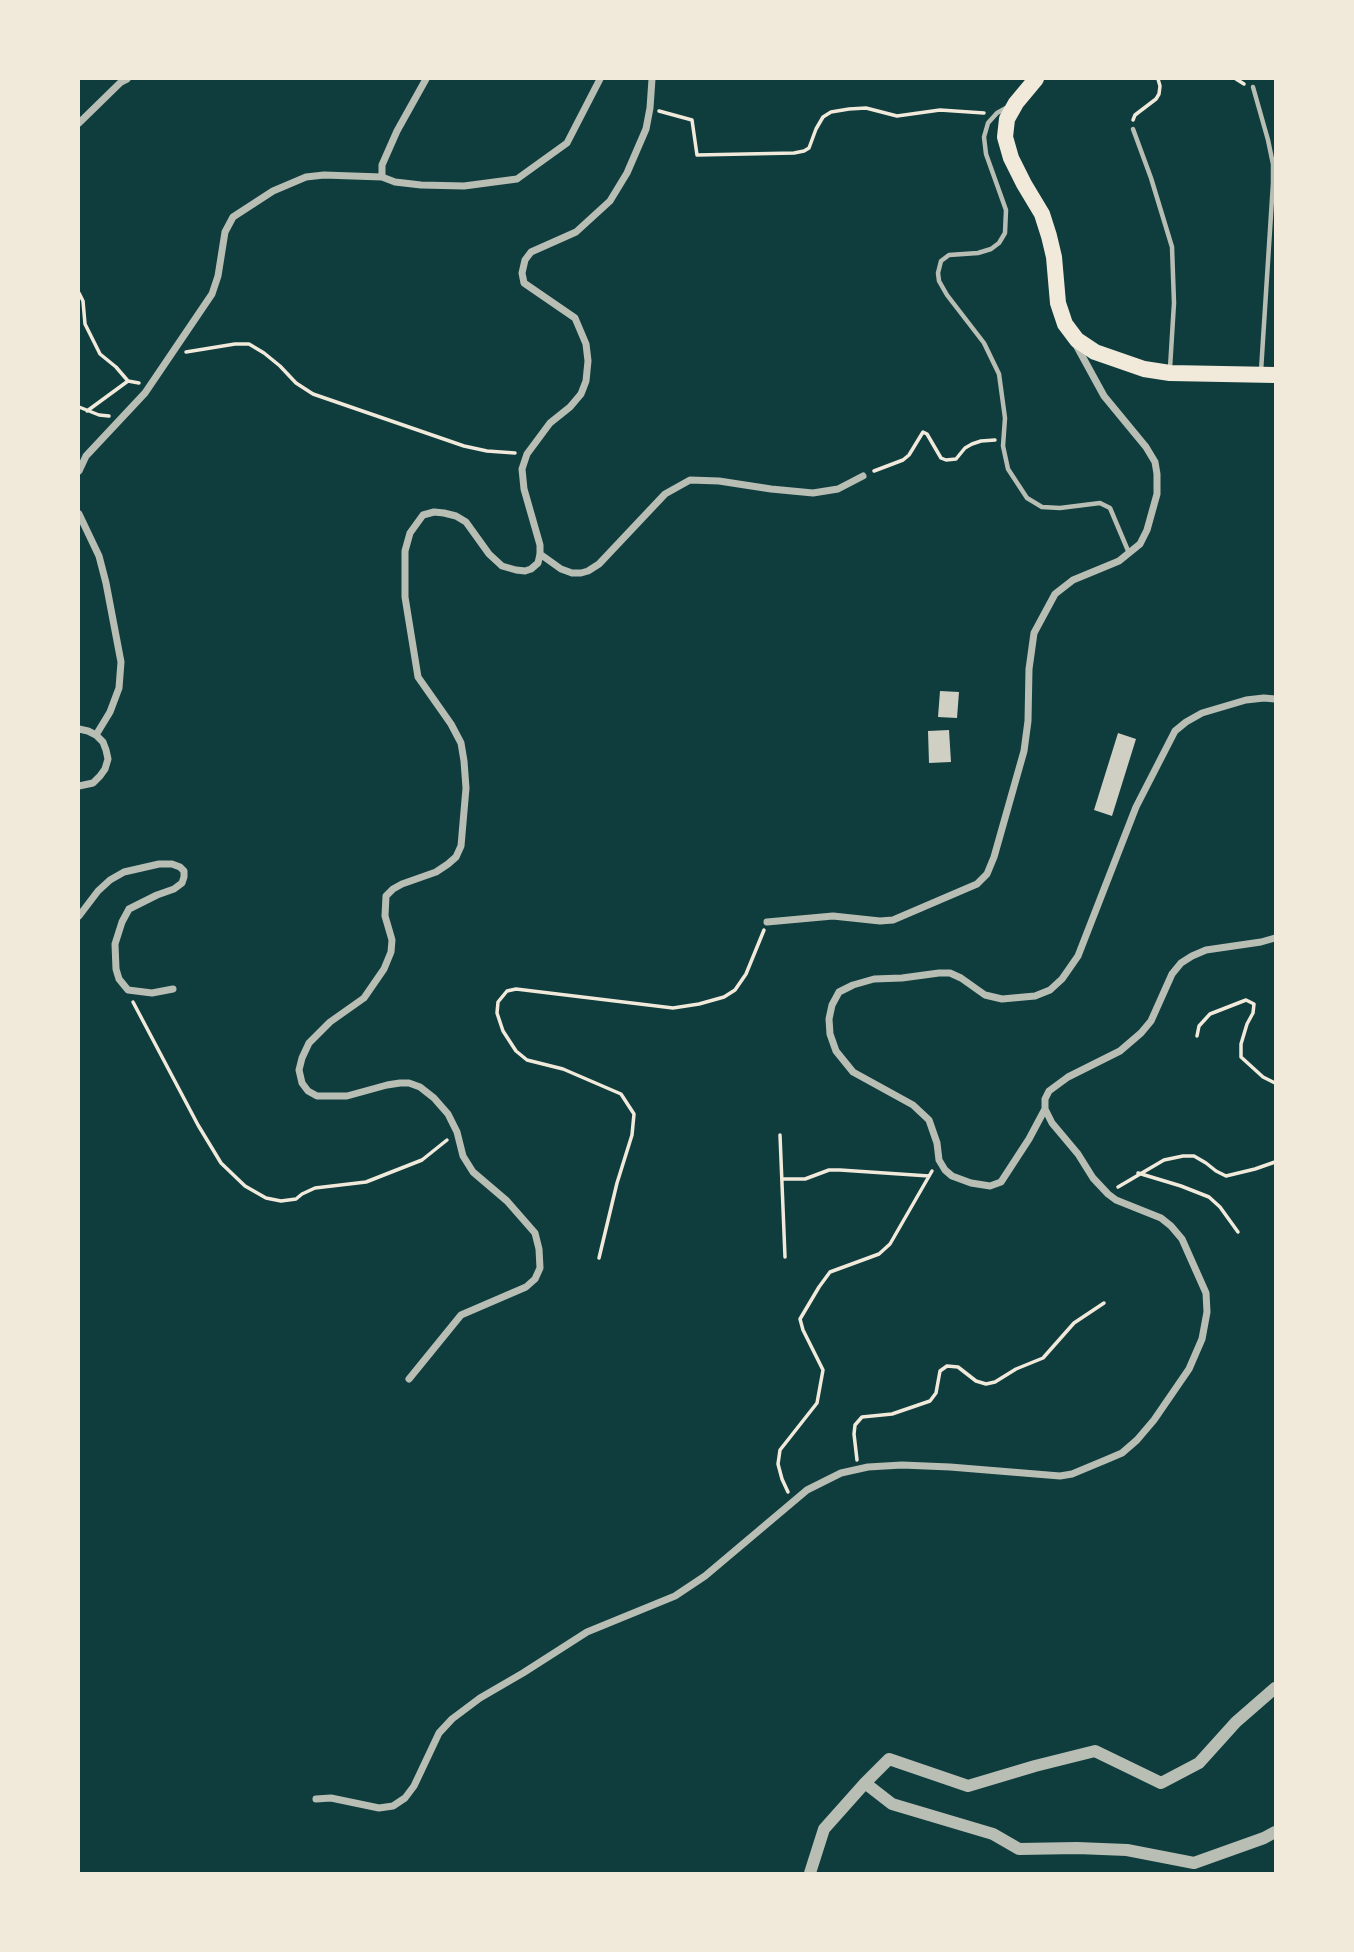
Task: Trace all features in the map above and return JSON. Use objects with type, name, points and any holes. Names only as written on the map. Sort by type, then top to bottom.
[{"type":"highway","points":[[1036,79],[1016,103],[1007,119],[1005,137],[1011,158],[1042,214],[1054,257],[1058,303],[1065,324],[1077,340],[1095,352],[1144,369],[1170,373],[1268,375]]},
{"type":"street","points":[[79,122],[127,79]]},
{"type":"street","points":[[382,177],[382,165],[397,131],[426,79]]},
{"type":"street","points":[[79,471],[86,456],[153,381],[212,294],[218,276],[225,233],[233,217],[273,191],[306,177],[382,177],[395,182],[453,186],[517,179],[567,144],[600,79]]},
{"type":"street","points":[[410,1379],[461,1315],[526,1287],[535,1279],[540,1268],[535,1233],[507,1201],[473,1172],[463,1156],[457,1132],[448,1114],[420,1087],[400,1083],[387,1084],[347,1096],[317,1096],[307,1091],[299,1070],[309,1043],[330,1022],[364,998],[384,969],[391,953],[392,940],[385,916],[386,896],[402,884],[436,872],[448,864],[456,857],[461,846],[466,788],[461,743],[418,677],[405,597],[405,551],[410,533],[423,515],[434,512],[456,516],[466,522],[489,554],[502,566],[525,571],[538,563],[540,545],[524,489],[522,469],[527,454],[550,423],[581,394],[586,381],[588,361],[586,344],[575,318],[524,283],[522,273],[525,260],[531,251],[576,232],[610,201],[627,173],[646,129],[652,79]]},
{"type":"street","points":[[768,922],[833,916],[892,920],[977,884],[987,874],[1024,751],[1034,633],[1055,594],[1073,580],[1119,561],[1140,544],[1147,530],[1157,494],[1155,462],[1104,396],[1065,324]]},
{"type":"street","points":[[540,554],[561,569],[572,573],[588,570],[599,564],[665,494],[690,480],[719,481],[813,494],[838,489],[863,476]]},
{"type":"street","points":[[79,514],[100,556],[121,662],[119,688],[110,712],[96,735]]},
{"type":"street","points":[[1045,1108],[1001,1182],[989,1186],[952,1176],[939,1160],[937,1143],[929,1120],[913,1105],[853,1072],[836,1051],[830,1034],[832,1005],[839,992],[874,979],[950,973],[985,995],[1002,999],[1035,996],[1049,990],[1062,979],[1078,956],[1136,807],[1175,731],[1202,713],[1246,700],[1275,699]]},
{"type":"street","points":[[79,729],[88,730],[103,742],[108,759],[105,769],[93,783],[79,786]]},
{"type":"street","points":[[79,916],[98,891],[124,872],[159,864],[172,864],[184,871],[182,883],[174,889],[129,909],[115,944],[116,970],[128,990],[152,993],[173,989]]},
{"type":"street","points":[[316,1799],[331,1798],[379,1808],[393,1806],[405,1798],[414,1786],[439,1733],[452,1719],[587,1632],[685,1590],[738,1550],[792,1501],[825,1480],[867,1467],[902,1465],[1060,1476],[1072,1474],[1122,1453],[1137,1440],[1189,1369],[1202,1339],[1207,1312],[1206,1293],[1182,1239],[1161,1218],[1116,1200],[1108,1194],[1052,1123],[1045,1108],[1045,1098],[1049,1091],[1068,1077],[1120,1051],[1141,1033],[1151,1021],[1172,974],[1181,963],[1206,950],[1275,938]]},
{"type":"street","points":[[810,1873],[824,1829],[889,1759],[968,1786],[1095,1751],[1161,1783],[1199,1763],[1236,1722],[1275,1688]]},
{"type":"street","points":[[865,1783],[892,1804],[993,1834],[1019,1849],[1127,1850],[1194,1863],[1275,1832]]},
{"type":"lane","points":[[1253,87],[1273,164],[1268,375]]},
{"type":"lane","points":[[1016,103],[997,113],[988,123],[984,137],[986,154],[1006,210],[1005,233],[991,249],[978,253],[949,255],[941,261],[937,273],[939,281],[984,343],[999,374],[1005,418],[1003,446],[1008,469],[1027,498],[1042,507],[1060,508],[1100,503],[1110,508],[1130,553]]},
{"type":"lane","points":[[1133,129],[1152,178],[1172,247],[1174,303],[1170,373]]},
{"type":"path","points":[[1133,129],[1135,115],[1159,94],[1158,79]]},
{"type":"path","points":[[650,108],[692,121],[697,155],[804,151],[809,148],[823,117],[831,112],[849,109],[866,108],[897,116],[940,110],[997,113]]},
{"type":"path","points":[[79,293],[83,301],[86,324],[100,354],[128,381],[153,381]]},
{"type":"path","points":[[166,361],[188,352],[249,344],[264,353],[296,383],[313,394],[464,446],[527,454]]},
{"type":"path","points":[[87,411],[128,381]]},
{"type":"path","points":[[79,407],[99,415],[122,418]]},
{"type":"path","points":[[863,476],[903,460],[923,432],[927,434],[941,458],[946,460],[956,459],[965,448],[981,441],[1003,440]]},
{"type":"path","points":[[598,1258],[632,1135],[634,1114],[621,1094],[563,1069],[527,1060],[516,1051],[503,1031],[497,1013],[498,1002],[507,992],[516,989],[673,1008],[724,997],[735,990],[746,974],[768,922]]},
{"type":"path","points":[[128,990],[191,1114],[221,1163],[246,1186],[266,1198],[281,1201],[296,1199],[315,1188],[366,1182],[422,1160],[457,1132]]},
{"type":"path","points":[[1197,1036],[1199,1026],[1210,1014],[1246,1000],[1254,1004],[1241,1044],[1241,1057],[1275,1083]]},
{"type":"path","points":[[780,1135],[785,1257]]},
{"type":"path","points":[[1108,1194],[1164,1160],[1183,1156],[1194,1156],[1226,1176],[1275,1162]]},
{"type":"path","points":[[792,1501],[778,1464],[780,1450],[817,1403],[823,1370],[800,1319],[830,1272],[879,1254],[890,1244],[939,1160]]},
{"type":"path","points":[[782,1179],[805,1179],[829,1170],[929,1176]]},
{"type":"path","points":[[1138,1174],[1209,1197],[1238,1232]]},
{"type":"path","points":[[858,1469],[854,1434],[855,1425],[862,1417],[892,1414],[930,1401],[936,1393],[940,1371],[947,1366],[958,1367],[976,1381],[986,1384],[995,1382],[1016,1369],[1043,1358],[1074,1323],[1104,1303]]},
{"type":"building","points":[[940,691],[959,692],[957,718],[938,717]]},
{"type":"building","points":[[949,730],[951,762],[929,763],[928,731]]},
{"type":"building","points":[[1118,733],[1136,739],[1112,816],[1094,810]]}]
